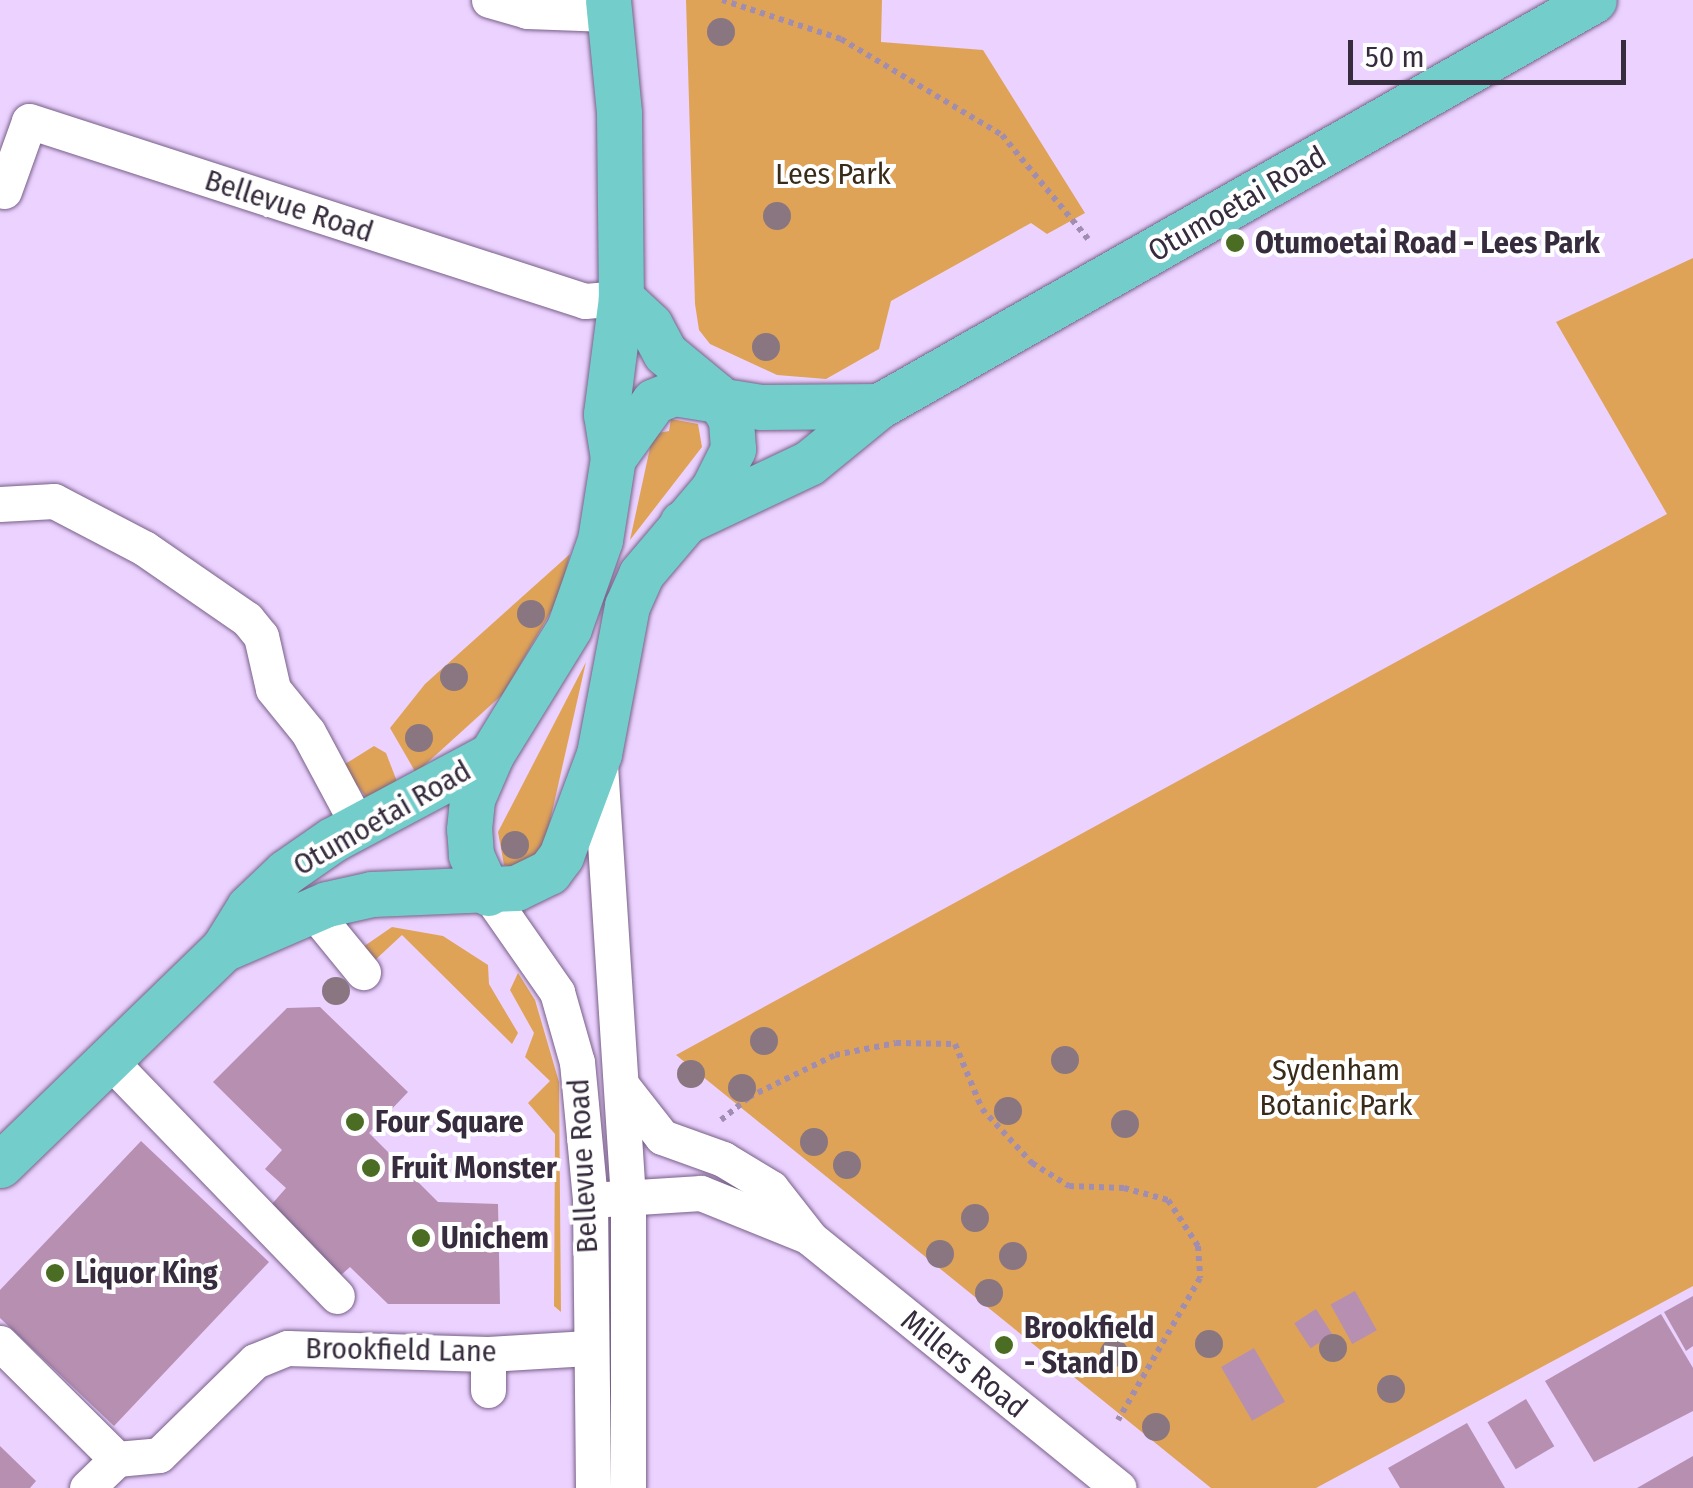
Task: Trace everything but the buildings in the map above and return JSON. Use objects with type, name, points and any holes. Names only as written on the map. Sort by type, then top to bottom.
[{"type":"main road","name":"Otumoetai Road","points":[[223,950],[313,911],[372,894],[488,892],[532,884],[549,872],[561,856],[599,754],[627,606],[641,574],[682,523],[810,463],[878,406],[1594,0]]},
{"type":"main road","points":[[608,7],[618,113],[621,298],[606,414],[612,458]]},
{"type":"main road","points":[[621,298],[650,326],[665,353],[716,395],[731,418],[733,449],[713,489],[682,523]]},
{"type":"main road","name":"Otumoetai Road","points":[[0,1165],[223,950],[248,907],[286,872],[491,755],[570,628],[600,540],[612,458],[654,401],[674,392],[716,395],[761,407],[878,406]]},
{"type":"main road","name":"Bellevue Road","points":[[488,892],[471,855],[470,828],[472,799],[491,755]]},
{"type":"street","points":[[490,0],[527,11],[608,7]]},
{"type":"street","name":"Bellevue Road","points":[[4,191],[29,122],[585,301],[621,298]]},
{"type":"street","points":[[0,504],[54,501],[144,548],[247,619],[262,636],[273,689],[308,732],[359,827]]},
{"type":"street","name":"Bellevue Road","points":[[599,754],[628,1197],[628,1488]]},
{"type":"street","name":"Bellevue Road","points":[[488,892],[557,992],[577,1062],[590,1200],[588,1348],[593,1488]]},
{"type":"street","points":[[313,911],[363,972]]},
{"type":"street","points":[[109,1060],[338,1296]]},
{"type":"street","points":[[590,1200],[597,1174],[624,1152],[662,1137],[623,1087]]},
{"type":"street","name":"Millers Road","points":[[662,1137],[724,1160],[771,1188],[810,1238],[1119,1488]]},
{"type":"street","name":"Millers Road","points":[[590,1200],[701,1193],[810,1238]]},
{"type":"street","points":[[0,1343],[117,1459],[87,1488]]},
{"type":"street","name":"Brookfield Lane","points":[[117,1459],[159,1454],[255,1360],[287,1348],[488,1354],[588,1348]]},
{"type":"street","points":[[488,1354],[488,1390]]},
{"type":"path","points":[[722,0],[841,39],[1002,135],[1088,239]]},
{"type":"path","points":[[716,1124],[749,1097],[835,1054],[896,1043],[955,1044],[982,1109],[1032,1163],[1069,1186],[1124,1188],[1168,1200],[1198,1246],[1200,1278],[1118,1420]]},
{"type":"green space","name":"Lees Park","points":[[686,0],[882,0],[881,42],[983,50],[1085,213],[1047,234],[1031,223],[891,301],[879,349],[826,379],[777,375],[710,344],[699,330],[695,304]]},
{"type":"green space","name":"Sydenham Botanic Park","points":[[1693,258],[1693,1286],[1316,1488],[1211,1488],[676,1055],[1667,514],[1556,322]]},
{"type":"green space","points":[[671,419],[698,424],[702,447],[630,540],[653,434],[669,431]]},
{"type":"green space","points":[[570,554],[559,598],[503,694],[416,773],[390,728],[425,684]]},
{"type":"green space","points":[[586,662],[543,852],[516,869],[504,865],[498,832]]},
{"type":"green space","points":[[374,746],[386,753],[398,784],[366,797],[342,766]]},
{"type":"green space","points":[[392,927],[443,936],[488,965],[489,984],[518,1033],[512,1044],[402,935],[373,962],[360,949]]},
{"type":"green space","points":[[518,973],[535,1000],[559,1082],[561,1312],[554,1306],[555,1134],[528,1103],[550,1081],[525,1057],[534,1033],[510,990]]},
{"type":"place","name":"Otumoetai Road - Lees Park","points":[[1235,243]]},
{"type":"place","name":"Four Square","points":[[355,1122]]},
{"type":"place","name":"Fruit Monster","points":[[371,1168]]},
{"type":"place","name":"Unichem","points":[[421,1238]]},
{"type":"place","name":"Liquor King","points":[[55,1273]]},
{"type":"place","name":"Brookfield - Stand D","points":[[1004,1345]]}]
